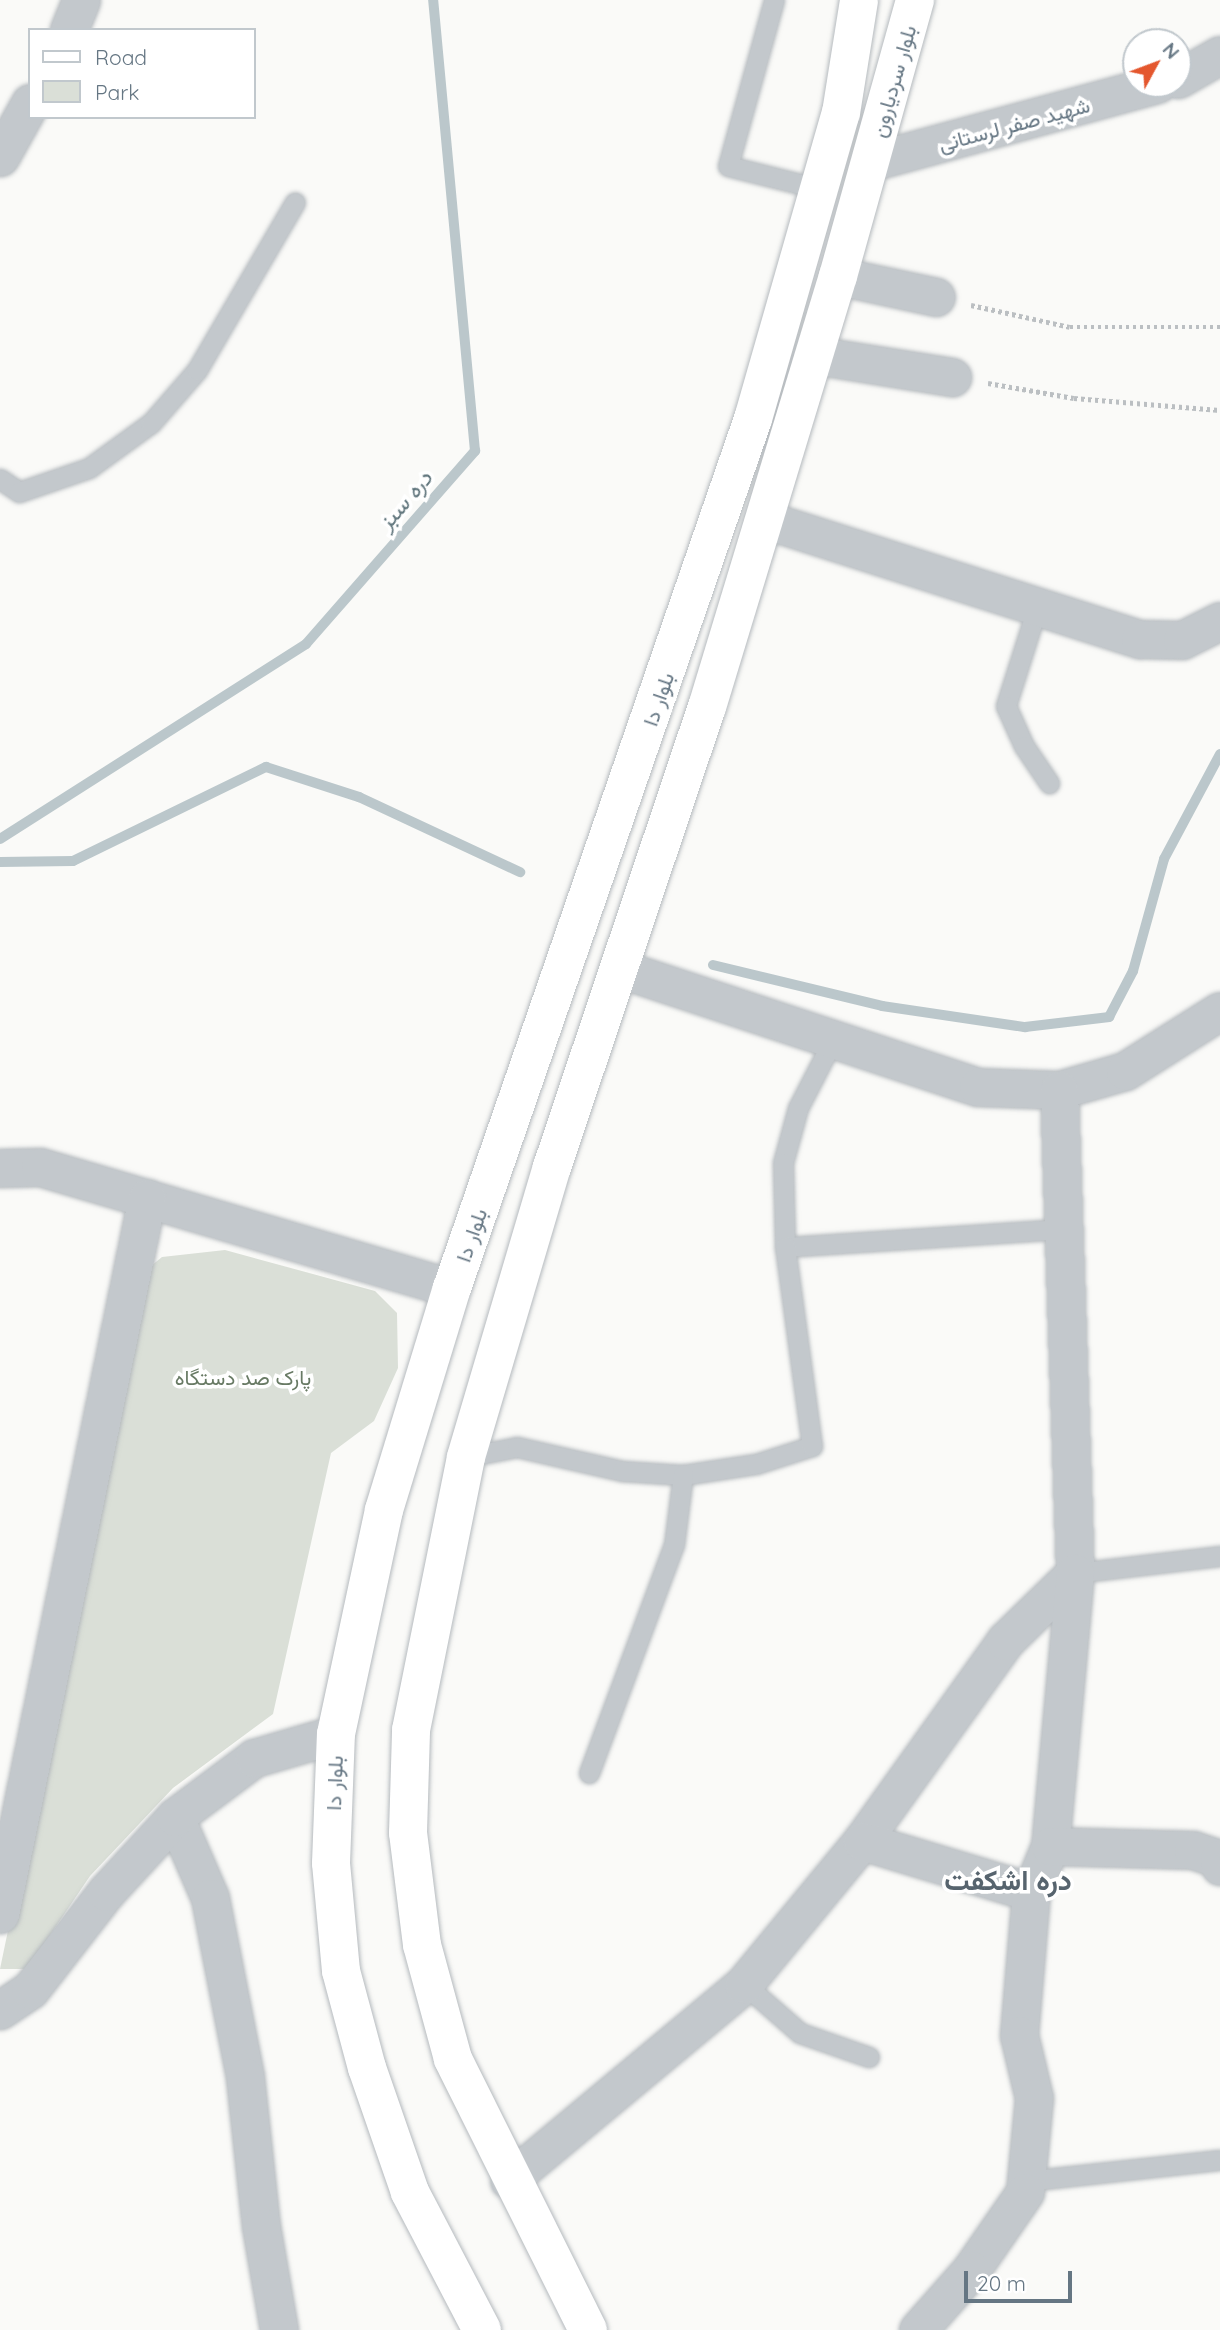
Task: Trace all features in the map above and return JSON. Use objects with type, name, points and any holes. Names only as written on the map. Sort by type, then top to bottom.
[{"type":"main road","name":"بلوار سردیارون","points":[[832,150],[859,0]]},
{"type":"main road","name":"بلوار سردیارون","points":[[870,162],[915,0]]},
{"type":"main road","name":"بلوار دا","points":[[482,2330],[410,2192],[367,2068],[341,1971],[331,1863],[336,1734],[384,1510],[453,1288],[732,488],[832,150]]},
{"type":"main road","points":[[832,150],[832,163],[845,176],[858,175],[870,162]]},
{"type":"main road","points":[[588,2330],[509,2180],[453,2059],[422,1945],[408,1833],[411,1730],[466,1457],[556,1156],[621,969],[763,519],[870,162]]},
{"type":"main road","points":[[505,1140],[556,1156]]},
{"type":"street","points":[[70,28],[81,0]]},
{"type":"street","points":[[1192,71],[1220,55]]},
{"type":"street","name":"شهید صفر لرستانی","points":[[870,162],[1122,94]]},
{"type":"street","points":[[0,157],[28,107]]},
{"type":"street","points":[[838,276],[936,297]]},
{"type":"street","points":[[814,355],[952,377]]},
{"type":"street","points":[[763,519],[1140,639],[1182,640],[1220,621]]},
{"type":"street","points":[[621,969],[978,1087],[1059,1090],[1125,1071],[1220,1011]]},
{"type":"street","points":[[918,2330],[971,2270],[1025,2192],[1034,2098],[1019,2035],[1031,1892],[1050,1846],[1075,1573],[1059,1090]]},
{"type":"street","points":[[0,1168],[40,1167],[453,1288]]},
{"type":"street","points":[[0,1914],[147,1198]]},
{"type":"street","points":[[509,2180],[744,1984],[862,1841],[1004,1641],[1075,1573]]},
{"type":"street","points":[[0,2010],[30,1990],[106,1892],[176,1817],[254,1758],[336,1734]]},
{"type":"street","points":[[176,1817],[210,1898],[245,2077],[261,2226],[279,2330]]},
{"type":"street","points":[[862,1841],[1031,1892]]},
{"type":"street","points":[[1050,1846],[1193,1850],[1219,1859],[1220,1866]]},
{"type":"lane","points":[[774,0],[728,166],[820,189]]},
{"type":"lane","points":[[0,479],[19,492],[89,468],[151,423],[197,370],[295,202]]},
{"type":"lane","points":[[1037,608],[1006,706],[1024,746],[1049,783]]},
{"type":"lane","points":[[466,1457],[517,1447],[622,1471],[683,1475],[756,1464],[812,1446],[785,1247],[783,1163],[798,1108],[834,1038]]},
{"type":"lane","points":[[785,1247],[1065,1229]]},
{"type":"lane","points":[[589,1773],[674,1545],[683,1475]]},
{"type":"lane","points":[[1075,1573],[1220,1556]]},
{"type":"lane","points":[[744,1984],[800,2033],[869,2057]]},
{"type":"lane","points":[[1026,2181],[1220,2160]]},
{"type":"path","points":[[936,297],[1070,327],[1220,327]]},
{"type":"path","points":[[952,377],[1074,398],[1220,410]]},
{"type":"green space","name":"پارک صد دستگاه","points":[[225,1250],[375,1291],[397,1313],[398,1368],[374,1421],[331,1453],[273,1714],[173,1788],[90,1876],[27,1969],[0,1969],[145,1271],[162,1257]]},
{"type":"waterway","name":"دره سبز","points":[[0,839],[306,644],[475,451],[433,0]]},
{"type":"waterway","points":[[713,965],[882,1006],[1025,1027],[1109,1017],[1133,971],[1164,859],[1220,754]]},
{"type":"waterway","points":[[0,862],[73,861],[266,767],[359,797],[520,872]]},
{"type":"district","name":"دره اشکفت","points":[[1008,1880]]}]
